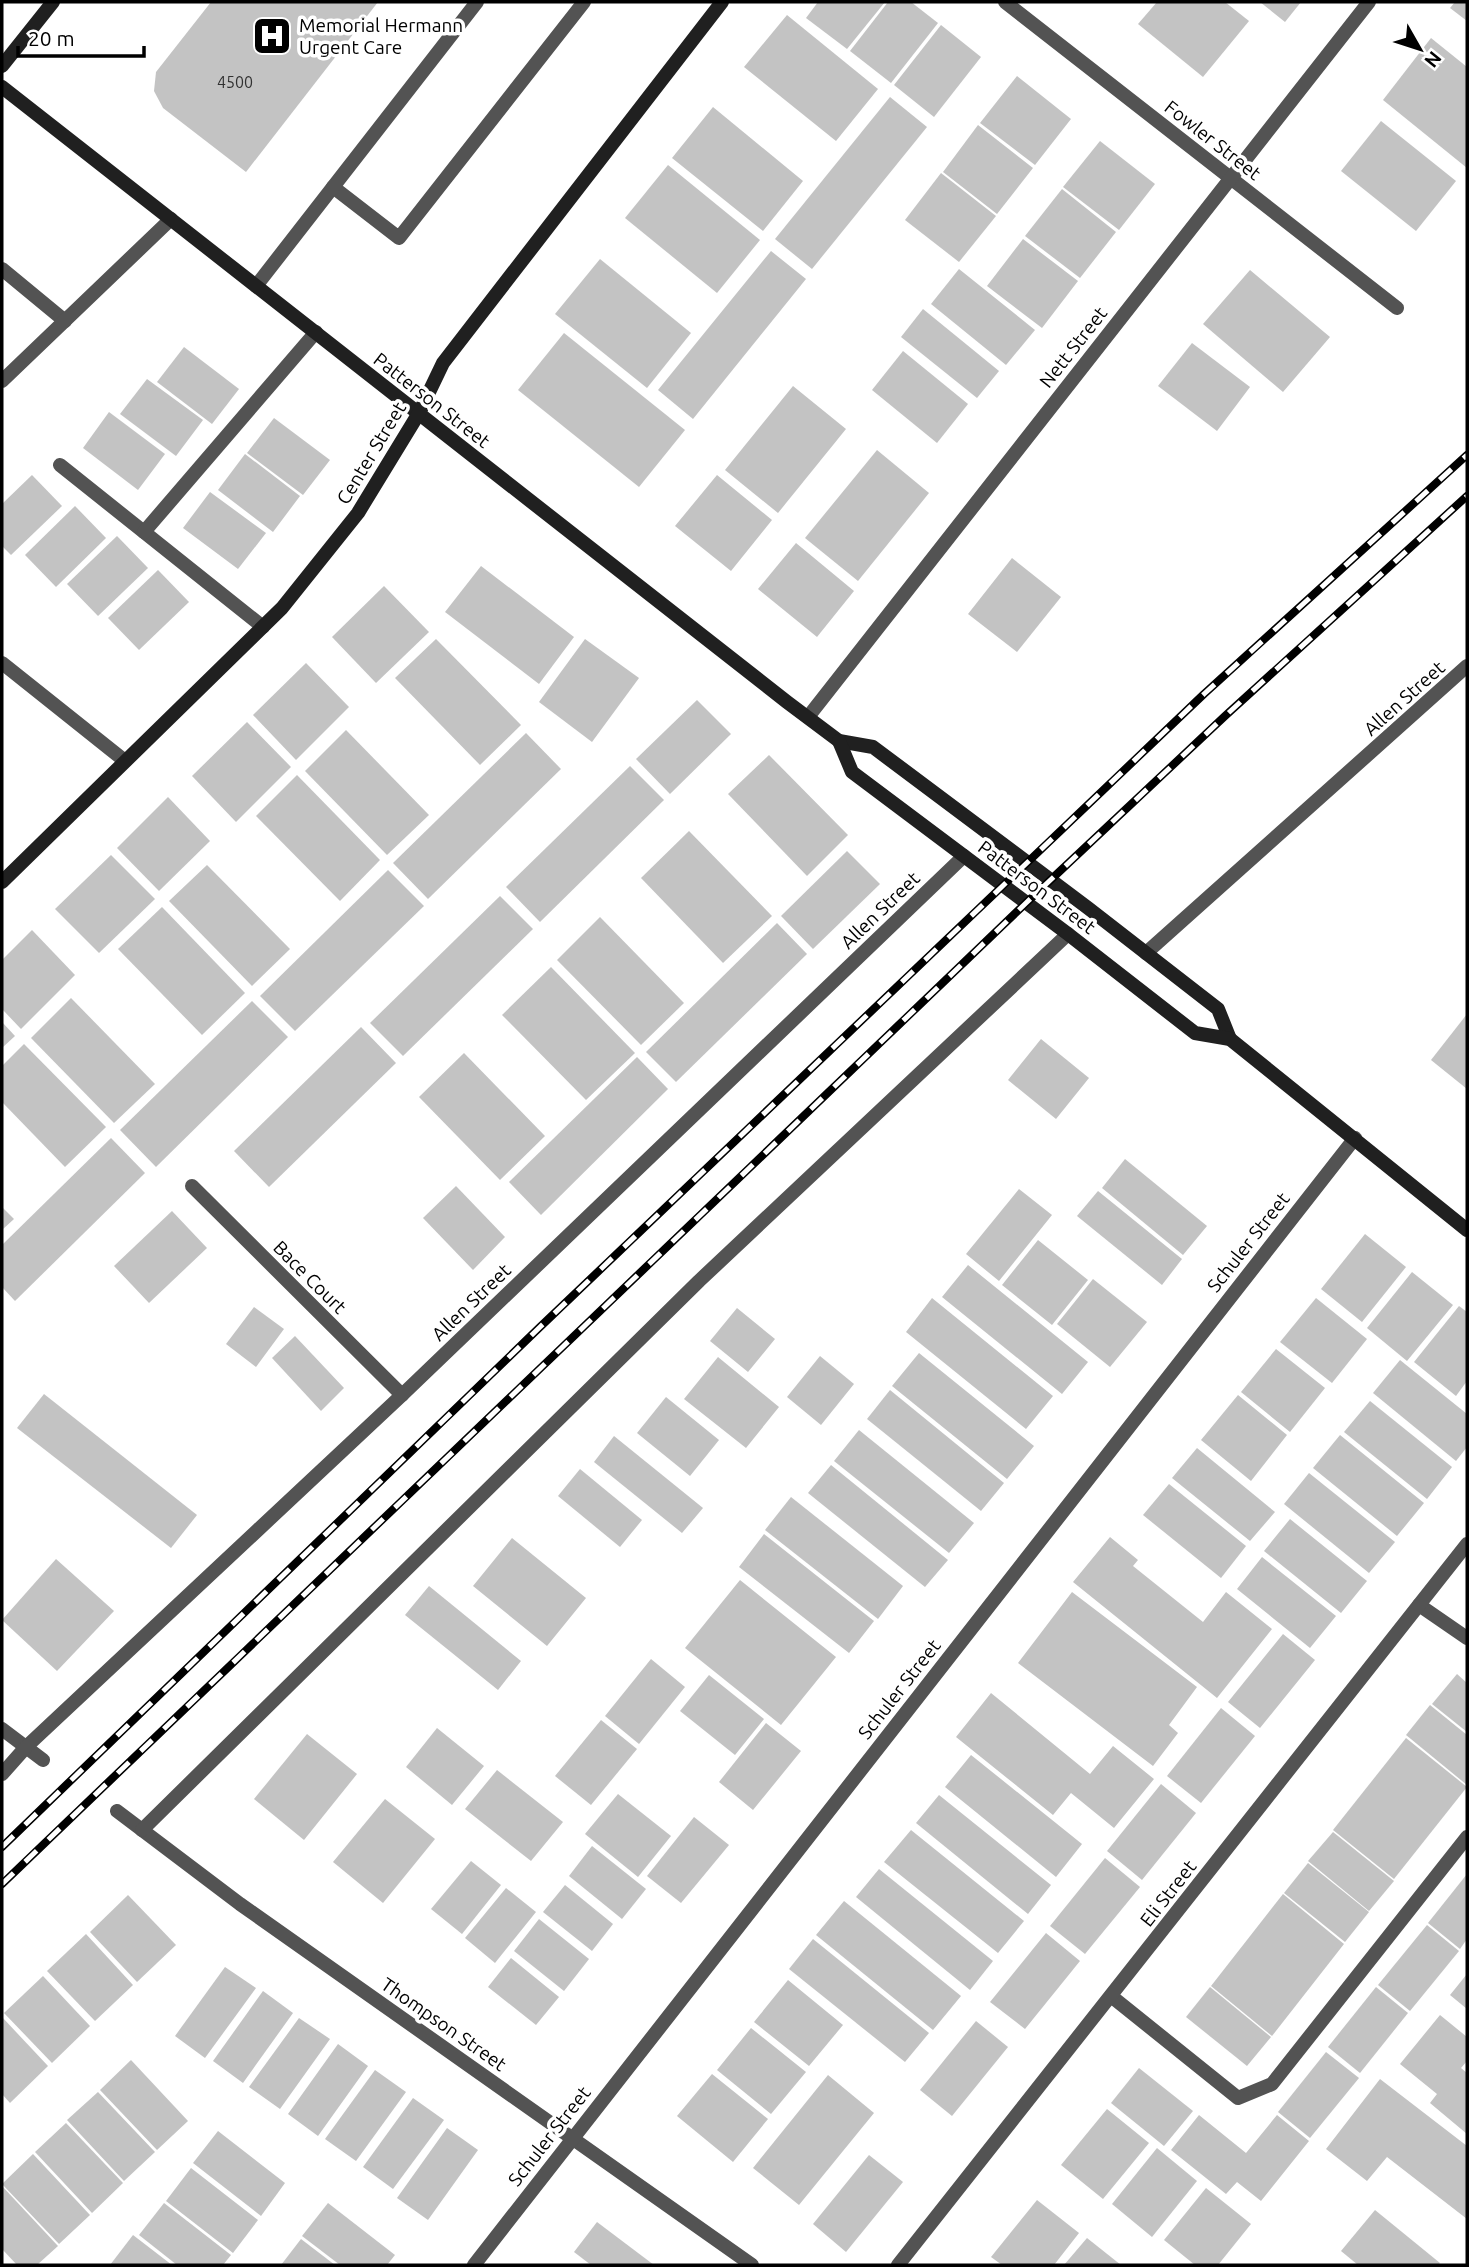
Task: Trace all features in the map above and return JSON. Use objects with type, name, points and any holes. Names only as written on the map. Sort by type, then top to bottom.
[{"type":"street","points":[[2,66],[53,2]]},
{"type":"street","points":[[256,286],[477,2]]},
{"type":"street","points":[[333,187],[399,238],[584,2]]},
{"type":"street","name":"Center Street","points":[[2,882],[282,608],[358,513],[419,414],[443,363],[722,2]]},
{"type":"street","name":"Fowler Street","points":[[1005,2],[1397,308]]},
{"type":"street","name":"Nett Street","points":[[808,717],[1369,2]]},
{"type":"street","name":"Patterson Street","points":[[2,87],[839,741],[873,747],[1146,953],[1218,1009],[1230,1039]]},
{"type":"street","points":[[2,381],[171,219]]},
{"type":"street","points":[[2,269],[65,321]]},
{"type":"street","points":[[144,532],[316,332]]},
{"type":"street","points":[[60,465],[263,627]]},
{"type":"street","points":[[2,663],[125,761]]},
{"type":"street","name":"Allen Street","points":[[1146,953],[1467,666]]},
{"type":"street","name":"Patterson Street","points":[[839,741],[852,772],[1195,1033],[1230,1039],[1467,1230]]},
{"type":"street","name":"Allen Street","points":[[2,1774],[26,1747],[401,1395],[964,856]]},
{"type":"street","points":[[142,1830],[699,1282],[1068,934]]},
{"type":"street","name":"Schuler Street","points":[[474,2265],[1355,1138]]},
{"type":"street","name":"Bace Court","points":[[192,1186],[401,1395]]},
{"type":"street","name":"Eli Street","points":[[898,2265],[1467,1544]]},
{"type":"street","points":[[1419,1605],[1467,1638]]},
{"type":"street","points":[[2,1729],[43,1760]]},
{"type":"street","name":"Thompson Street","points":[[117,1811],[240,1904],[752,2265]]},
{"type":"street","points":[[1111,1996],[1238,2098],[1272,2084],[1467,1837]]},
{"type":"building","points":[[211,2],[378,2],[246,172],[163,108],[154,91],[156,72]]},
{"type":"building","points":[[818,2],[885,2],[847,49],[806,18]]},
{"type":"building","points":[[888,2],[911,2],[938,23],[891,83],[850,51]]},
{"type":"building","points":[[1157,2],[1225,2],[1249,21],[1203,77],[1138,24]]},
{"type":"building","points":[[1260,2],[1301,2],[1285,22]]},
{"type":"building","points":[[1455,2],[1467,2],[1467,21],[1450,8]]},
{"type":"building","points":[[787,15],[878,89],[836,141],[744,67]]},
{"type":"building","points":[[941,25],[981,57],[934,117],[894,85]]},
{"type":"building","points":[[1431,38],[1467,67],[1467,168],[1383,100]]},
{"type":"building","points":[[1017,76],[1071,119],[1035,165],[980,123]]},
{"type":"building","points":[[890,97],[927,127],[812,269],[775,239]]},
{"type":"building","points":[[713,107],[803,181],[763,231],[672,158]]},
{"type":"building","points":[[1381,121],[1456,181],[1416,231],[1341,171]]},
{"type":"building","points":[[978,125],[1033,168],[997,214],[943,172]]},
{"type":"building","points":[[1100,141],[1155,184],[1119,230],[1063,187]]},
{"type":"building","points":[[668,165],[760,240],[717,293],[625,218]]},
{"type":"building","points":[[941,173],[996,216],[959,262],[905,220]]},
{"type":"building","points":[[1062,189],[1116,232],[1080,278],[1025,236]]},
{"type":"building","points":[[1023,239],[1078,281],[1042,328],[987,286]]},
{"type":"building","points":[[771,251],[806,279],[693,419],[658,390]]},
{"type":"building","points":[[600,259],[691,333],[647,388],[555,314]]},
{"type":"building","points":[[959,269],[1035,330],[1006,365],[931,304]]},
{"type":"building","points":[[1250,270],[1330,337],[1283,392],[1203,324]]},
{"type":"building","points":[[923,309],[999,371],[977,398],[901,337]]},
{"type":"building","points":[[564,333],[685,430],[639,487],[518,390]]},
{"type":"building","points":[[1192,343],[1250,387],[1217,431],[1158,386]]},
{"type":"building","points":[[184,347],[239,389],[212,424],[157,382]]},
{"type":"building","points":[[903,351],[968,404],[937,443],[872,390]]},
{"type":"building","points":[[147,379],[203,420],[176,456],[120,414]]},
{"type":"building","points":[[793,386],[846,429],[778,513],[725,470]]},
{"type":"building","points":[[109,412],[165,454],[138,490],[83,448]]},
{"type":"building","points":[[274,418],[330,460],[303,495],[247,453]]},
{"type":"building","points":[[877,450],[929,493],[858,581],[805,538]]},
{"type":"building","points":[[245,454],[300,496],[273,532],[218,490]]},
{"type":"building","points":[[32,475],[62,506],[11,555],[2,546],[2,504]]},
{"type":"building","points":[[717,475],[772,520],[731,571],[675,526]]},
{"type":"building","points":[[210,492],[266,533],[238,569],[183,528]]},
{"type":"building","points":[[75,506],[106,538],[56,587],[25,555]]},
{"type":"building","points":[[117,536],[148,568],[98,616],[67,584]]},
{"type":"building","points":[[796,543],[854,591],[817,637],[758,589]]},
{"type":"building","points":[[1012,558],[1061,597],[1017,652],[968,614]]},
{"type":"building","points":[[481,566],[574,637],[539,684],[445,612]]},
{"type":"building","points":[[158,570],[189,602],[139,650],[108,618]]},
{"type":"building","points":[[384,586],[429,632],[376,683],[332,637]]},
{"type":"building","points":[[436,639],[521,725],[480,765],[395,678]]},
{"type":"building","points":[[585,639],[639,678],[592,742],[539,702]]},
{"type":"building","points":[[306,663],[349,707],[296,760],[253,715]]},
{"type":"building","points":[[697,700],[731,734],[670,794],[636,759]]},
{"type":"building","points":[[247,722],[291,767],[236,822],[192,776]]},
{"type":"building","points":[[346,730],[429,815],[387,855],[305,771]]},
{"type":"building","points":[[526,733],[561,769],[428,899],[393,863]]},
{"type":"building","points":[[769,755],[848,835],[807,876],[728,794]]},
{"type":"building","points":[[630,766],[664,800],[540,922],[506,887]]},
{"type":"building","points":[[297,775],[380,860],[340,901],[256,816]]},
{"type":"building","points":[[168,797],[210,841],[159,891],[117,848]]},
{"type":"building","points":[[689,831],[772,916],[723,963],[641,878]]},
{"type":"building","points":[[847,851],[880,884],[813,949],[781,916]]},
{"type":"building","points":[[111,855],[155,899],[99,953],[55,909]]},
{"type":"building","points":[[207,865],[290,949],[252,986],[169,901]]},
{"type":"building","points":[[388,870],[424,906],[295,1031],[260,996]]},
{"type":"building","points":[[500,896],[533,929],[403,1056],[370,1023]]},
{"type":"building","points":[[162,907],[245,993],[202,1035],[118,949]]},
{"type":"building","points":[[600,917],[684,1003],[641,1045],[557,960]]},
{"type":"building","points":[[777,923],[807,954],[676,1082],[646,1052]]},
{"type":"building","points":[[32,930],[75,975],[21,1029],[2,1009],[2,960]]},
{"type":"building","points":[[551,967],[635,1053],[586,1100],[502,1015]]},
{"type":"building","points":[[71,998],[155,1084],[114,1123],[31,1038]]},
{"type":"building","points":[[252,1001],[288,1037],[156,1167],[120,1130]]},
{"type":"building","points":[[1467,1014],[1467,1089],[1431,1060]]},
{"type":"building","points":[[2,1022],[15,1036],[2,1048]]},
{"type":"building","points":[[361,1027],[396,1063],[269,1187],[234,1151]]},
{"type":"building","points":[[1041,1039],[1089,1078],[1056,1119],[1008,1080]]},
{"type":"building","points":[[24,1044],[106,1127],[65,1167],[2,1102],[2,1066]]},
{"type":"building","points":[[464,1053],[545,1136],[500,1180],[419,1097]]},
{"type":"building","points":[[637,1057],[668,1089],[541,1215],[509,1182]]},
{"type":"building","points":[[111,1138],[145,1173],[15,1301],[2,1287],[2,1245]]},
{"type":"building","points":[[1125,1159],[1207,1226],[1183,1255],[1102,1188]]},
{"type":"building","points":[[456,1186],[505,1237],[473,1270],[423,1218]]},
{"type":"building","points":[[1019,1189],[1052,1215],[999,1281],[966,1254]]},
{"type":"building","points":[[1098,1191],[1182,1259],[1162,1285],[1077,1216]]},
{"type":"building","points":[[2,1207],[14,1219],[2,1230]]},
{"type":"building","points":[[172,1211],[207,1248],[149,1303],[114,1266]]},
{"type":"building","points":[[1365,1234],[1406,1267],[1362,1322],[1321,1289]]},
{"type":"building","points":[[1038,1240],[1088,1280],[1052,1325],[1002,1285]]},
{"type":"building","points":[[968,1265],[1088,1362],[1062,1394],[942,1297]]},
{"type":"building","points":[[1412,1272],[1453,1305],[1407,1361],[1367,1328]]},
{"type":"building","points":[[1093,1279],[1147,1322],[1110,1367],[1057,1324]]},
{"type":"building","points":[[932,1298],[1053,1396],[1026,1429],[906,1332]]},
{"type":"building","points":[[1316,1298],[1367,1339],[1332,1383],[1280,1342]]},
{"type":"building","points":[[1459,1306],[1467,1312],[1467,1381],[1456,1396],[1414,1362]]},
{"type":"building","points":[[254,1307],[284,1329],[256,1367],[226,1344]]},
{"type":"building","points":[[737,1308],[775,1339],[748,1372],[710,1341]]},
{"type":"building","points":[[295,1336],[344,1388],[321,1411],[272,1358]]},
{"type":"building","points":[[1276,1349],[1325,1388],[1290,1432],[1241,1392]]},
{"type":"building","points":[[919,1353],[1034,1446],[1007,1479],[892,1386]]},
{"type":"building","points":[[820,1356],[854,1384],[821,1425],[787,1397]]},
{"type":"building","points":[[718,1357],[779,1407],[746,1448],[684,1399]]},
{"type":"building","points":[[1400,1360],[1467,1414],[1467,1447],[1456,1461],[1373,1393]]},
{"type":"building","points":[[890,1390],[1004,1483],[981,1511],[867,1419]]},
{"type":"building","points":[[44,1394],[197,1515],[171,1548],[17,1428]]},
{"type":"building","points":[[1238,1395],[1287,1435],[1251,1481],[1201,1440]]},
{"type":"building","points":[[666,1397],[719,1440],[690,1476],[637,1433]]},
{"type":"building","points":[[1370,1401],[1452,1467],[1427,1499],[1344,1432]]},
{"type":"building","points":[[859,1430],[974,1523],[949,1553],[834,1461]]},
{"type":"building","points":[[1340,1435],[1424,1503],[1397,1536],[1313,1468]]},
{"type":"building","points":[[614,1436],[703,1508],[682,1533],[594,1462]]},
{"type":"building","points":[[1197,1448],[1275,1512],[1250,1541],[1172,1478]]},
{"type":"building","points":[[831,1465],[948,1560],[925,1587],[808,1493]]},
{"type":"building","points":[[580,1469],[642,1520],[620,1547],[558,1496]]},
{"type":"building","points":[[1309,1473],[1395,1542],[1369,1573],[1284,1504]]},
{"type":"building","points":[[1169,1484],[1246,1546],[1221,1578],[1143,1515]]},
{"type":"building","points":[[791,1497],[903,1586],[878,1619],[765,1530]]},
{"type":"building","points":[[1290,1519],[1367,1581],[1341,1613],[1264,1551]]},
{"type":"building","points":[[764,1534],[874,1621],[849,1653],[739,1567]]},
{"type":"building","points":[[1110,1537],[1138,1560],[1133,1566],[1203,1622],[1226,1592],[1272,1629],[1217,1698],[1073,1582]]},
{"type":"building","points":[[512,1538],[586,1598],[547,1646],[473,1586]]},
{"type":"building","points":[[1262,1557],[1336,1616],[1310,1648],[1237,1589]]},
{"type":"building","points":[[56,1559],[114,1611],[57,1671],[2,1620]]},
{"type":"building","points":[[740,1580],[836,1657],[781,1725],[685,1648]]},
{"type":"building","points":[[429,1586],[521,1661],[498,1690],[405,1615]]},
{"type":"building","points":[[1072,1592],[1197,1687],[1169,1725],[1178,1733],[1153,1766],[1018,1663]]},
{"type":"building","points":[[1283,1634],[1315,1660],[1260,1728],[1228,1702]]},
{"type":"building","points":[[651,1659],[685,1687],[639,1744],[605,1716]]},
{"type":"building","points":[[1457,1674],[1467,1683],[1467,1732],[1432,1704]]},
{"type":"building","points":[[709,1675],[764,1719],[735,1755],[680,1711]]},
{"type":"building","points":[[991,1693],[1090,1774],[1113,1746],[1154,1779],[1114,1828],[1071,1793],[1053,1815],[956,1737]]},
{"type":"building","points":[[1430,1705],[1467,1735],[1467,1785],[1406,1735]]},
{"type":"building","points":[[1221,1708],[1255,1736],[1201,1803],[1167,1776]]},
{"type":"building","points":[[601,1720],[637,1749],[591,1805],[555,1776]]},
{"type":"building","points":[[766,1723],[801,1751],[753,1810],[719,1782]]},
{"type":"building","points":[[437,1728],[484,1766],[452,1805],[406,1767]]},
{"type":"building","points":[[307,1734],[357,1774],[304,1840],[254,1799]]},
{"type":"building","points":[[1406,1738],[1467,1787],[1394,1879],[1333,1830]]},
{"type":"building","points":[[971,1755],[1082,1844],[1056,1877],[945,1787]]},
{"type":"building","points":[[497,1770],[563,1822],[531,1861],[465,1809]]},
{"type":"building","points":[[1161,1784],[1196,1813],[1142,1880],[1107,1851]]},
{"type":"building","points":[[618,1794],[671,1836],[638,1877],[585,1834]]},
{"type":"building","points":[[939,1795],[1051,1885],[1028,1914],[916,1823]]},
{"type":"building","points":[[385,1799],[435,1839],[383,1903],[333,1862]]},
{"type":"building","points":[[694,1817],[729,1845],[681,1903],[647,1876]]},
{"type":"building","points":[[911,1830],[1024,1921],[998,1953],[884,1862]]},
{"type":"building","points":[[1333,1832],[1394,1881],[1369,1911],[1308,1861]]},
{"type":"building","points":[[592,1846],[646,1889],[622,1919],[569,1876]]},
{"type":"building","points":[[1105,1858],[1140,1887],[1085,1954],[1050,1926]]},
{"type":"building","points":[[471,1861],[501,1885],[462,1934],[431,1909]]},
{"type":"building","points":[[1308,1863],[1369,1912],[1345,1942],[1284,1893]]},
{"type":"building","points":[[879,1869],[993,1961],[970,1990],[856,1897]]},
{"type":"building","points":[[1467,1874],[1467,1939],[1460,1949],[1428,1923]]},
{"type":"building","points":[[565,1885],[613,1924],[592,1951],[543,1912]]},
{"type":"building","points":[[506,1888],[536,1912],[495,1963],[465,1938]]},
{"type":"building","points":[[1283,1894],[1344,1944],[1272,2036],[1211,1986]]},
{"type":"building","points":[[128,1895],[176,1945],[137,1982],[90,1932]]},
{"type":"building","points":[[844,1901],[961,1996],[933,2030],[816,1935]]},
{"type":"building","points":[[539,1919],[589,1959],[564,1991],[514,1951]]},
{"type":"building","points":[[1427,1925],[1459,1951],[1410,2011],[1378,1985]]},
{"type":"building","points":[[1046,1933],[1080,1961],[1025,2029],[990,2002]]},
{"type":"building","points":[[86,1934],[133,1985],[95,2021],[47,1971]]},
{"type":"building","points":[[813,1939],[929,2033],[905,2062],[789,1969]]},
{"type":"building","points":[[511,1958],[559,1997],[536,2025],[488,1987]]},
{"type":"building","points":[[225,1967],[256,1988],[205,2058],[175,2036]]},
{"type":"building","points":[[1467,1974],[1467,2009],[1450,1995]]},
{"type":"building","points":[[43,1976],[90,2026],[52,2063],[4,2013]]},
{"type":"building","points":[[788,1980],[843,2025],[809,2066],[754,2022]]},
{"type":"building","points":[[1210,1987],[1271,2037],[1247,2066],[1186,2017]]},
{"type":"building","points":[[1376,1987],[1408,2013],[1360,2073],[1328,2047]]},
{"type":"building","points":[[263,1991],[293,2013],[243,2083],[213,2061]]},
{"type":"building","points":[[1440,2015],[1467,2037],[1467,2061],[1461,2068],[1467,2073],[1467,2134],[1430,2103],[1437,2094],[1400,2064]]},
{"type":"building","points":[[2,2017],[48,2066],[10,2103],[2,2094]]},
{"type":"building","points":[[299,2018],[330,2039],[280,2109],[249,2087]]},
{"type":"building","points":[[976,2021],[1008,2047],[952,2116],[920,2090]]},
{"type":"building","points":[[751,2028],[806,2072],[771,2114],[717,2070]]},
{"type":"building","points":[[338,2044],[368,2066],[318,2136],[288,2114]]},
{"type":"building","points":[[1326,2052],[1359,2078],[1310,2138],[1278,2112]]},
{"type":"building","points":[[131,2060],[188,2121],[157,2150],[100,2090]]},
{"type":"building","points":[[1139,2068],[1193,2111],[1164,2146],[1111,2103]]},
{"type":"building","points":[[375,2070],[406,2092],[356,2161],[325,2139]]},
{"type":"building","points":[[712,2074],[768,2119],[733,2162],[677,2116]]},
{"type":"building","points":[[828,2075],[874,2113],[799,2205],[753,2168]]},
{"type":"building","points":[[1380,2079],[1467,2146],[1467,2219],[1387,2157],[1367,2181],[1326,2149]]},
{"type":"building","points":[[98,2092],[155,2152],[124,2181],[67,2120]]},
{"type":"building","points":[[413,2098],[444,2120],[393,2189],[363,2167]]},
{"type":"building","points":[[1107,2109],[1149,2143],[1103,2199],[1061,2165]]},
{"type":"building","points":[[1199,2115],[1246,2153],[1277,2115],[1309,2141],[1261,2201],[1237,2182],[1226,2194],[1171,2150]]},
{"type":"building","points":[[66,2123],[123,2183],[92,2213],[35,2152]]},
{"type":"building","points":[[447,2128],[478,2150],[428,2220],[397,2198]]},
{"type":"building","points":[[218,2131],[285,2183],[261,2216],[193,2163]]},
{"type":"building","points":[[1157,2148],[1197,2181],[1152,2237],[1112,2204]]},
{"type":"building","points":[[33,2154],[90,2215],[59,2244],[2,2184]]},
{"type":"building","points":[[869,2155],[903,2182],[846,2252],[813,2224]]},
{"type":"building","points":[[191,2168],[258,2220],[233,2253],[166,2201]]},
{"type":"building","points":[[2,2186],[58,2246],[37,2265],[17,2265],[2,2249]]},
{"type":"building","points":[[1206,2188],[1251,2224],[1218,2265],[1195,2265],[1164,2240]]},
{"type":"building","points":[[1037,2200],[1079,2233],[1054,2265],[1002,2265],[991,2257]]},
{"type":"building","points":[[164,2203],[231,2255],[223,2265],[177,2265],[139,2235]]},
{"type":"building","points":[[328,2203],[395,2255],[387,2265],[340,2265],[302,2236]]},
{"type":"building","points":[[1375,2210],[1440,2263],[1358,2265],[1341,2251]]},
{"type":"building","points":[[597,2222],[654,2265],[591,2265],[574,2252]]},
{"type":"building","points":[[133,2235],[172,2265],[110,2265]]},
{"type":"building","points":[[1087,2238],[1121,2265],[1064,2265]]},
{"type":"building","points":[[301,2239],[335,2265],[281,2265]]},
{"type":"railway","points":[[2,1847],[540,1327],[1204,694],[1467,455]]},
{"type":"railway","points":[[2,1884],[1026,903],[1225,716],[1467,496]]},
{"type":"place","name":"Memorial Hermann Urgent Care","points":[[272,36]]}]
